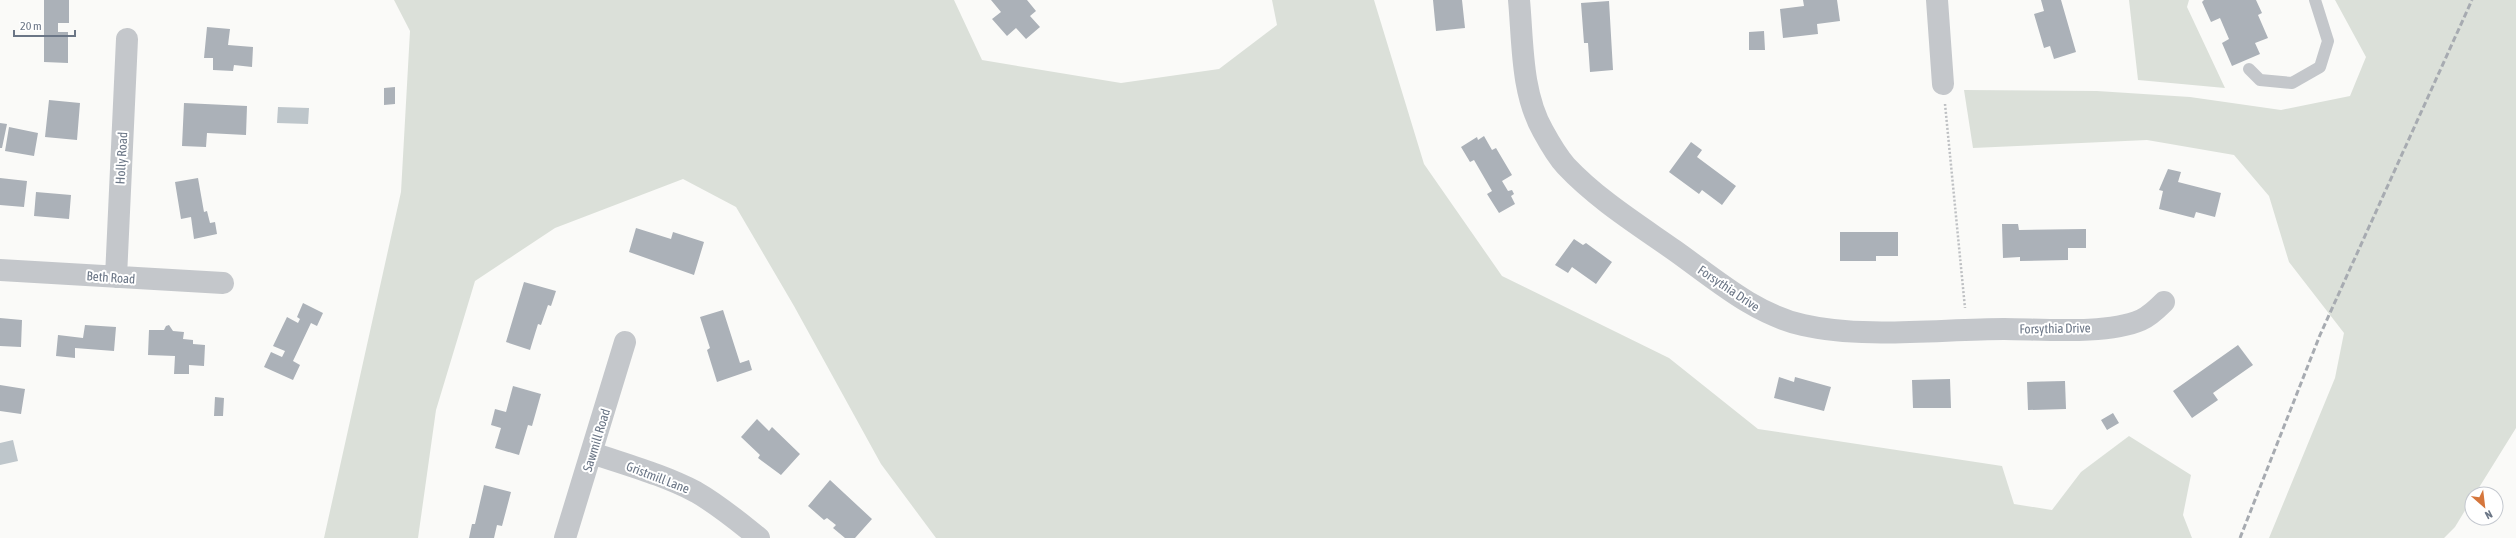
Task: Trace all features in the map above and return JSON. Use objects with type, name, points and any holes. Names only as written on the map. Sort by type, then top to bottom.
[{"type":"street","name":"Forsythia Drive","points":[[1519,0],[1525,72],[1531,101],[1542,129],[1564,164],[1582,182],[1624,216],[1745,301],[1785,321],[1823,329],[1844,330],[2116,327],[2143,319],[2164,302]]},
{"type":"street","points":[[1937,0],[1943,84]]},
{"type":"street","name":"Holly Road","points":[[116,277],[127,39]]},
{"type":"street","name":"Beth Road","points":[[0,270],[223,284]]},
{"type":"street","name":"Sawmill Road","points":[[565,538],[625,342]]},
{"type":"street","name":"Gristmill Lane","points":[[592,453],[666,478],[697,493],[733,517],[759,538]]},
{"type":"lane","points":[[2249,69],[2260,80],[2292,83],[2320,67],[2328,41],[2315,0]]},
{"type":"path","points":[[1943,84],[1968,329]]},
{"type":"shaded area","points":[[394,0],[954,0],[982,60],[1121,83],[1219,69],[1277,25],[1272,0],[1374,0],[1424,164],[1502,276],[1669,358],[1758,429],[2002,466],[2014,504],[2052,510],[2081,472],[2129,436],[2191,475],[2183,515],[2192,538],[936,538],[881,464],[794,306],[736,207],[683,179],[555,228],[475,281],[436,410],[418,538],[324,538],[401,192],[410,31]]},
{"type":"shaded area","points":[[2129,0],[2189,0],[2187,7],[2225,88],[2138,80]]},
{"type":"shaded area","points":[[2335,0],[2516,0],[2516,428],[2480,486],[2464,486],[2464,512],[2455,527],[2444,538],[2269,538],[2335,378],[2344,333],[2289,262],[2269,196],[2234,155],[2147,140],[1973,148],[1964,90],[2097,91],[2190,97],[2281,110],[2350,96],[2366,57]]},
{"type":"shaded area","points":[[278,107],[309,108],[308,124],[277,123]]},
{"type":"shaded area","points":[[13,440],[18,461],[0,465],[0,443]]},
{"type":"building","points":[[44,0],[69,0],[69,23],[58,23],[58,32],[68,32],[68,63],[44,62]]},
{"type":"building","points":[[991,0],[1027,0],[1036,11],[1030,16],[1040,27],[1026,39],[1016,28],[1007,36],[992,19],[1001,12]]},
{"type":"building","points":[[1433,0],[1462,0],[1465,28],[1436,31]]},
{"type":"building","points":[[1803,0],[1837,0],[1840,21],[1817,24],[1818,34],[1783,38],[1780,9],[1804,6]]},
{"type":"building","points":[[2041,0],[2061,0],[2076,52],[2054,59],[2050,46],[2044,48],[2034,14],[2044,11]]},
{"type":"building","points":[[2204,0],[2256,0],[2262,13],[2258,15],[2268,38],[2255,43],[2260,54],[2232,66],[2222,43],[2229,39],[2220,18],[2211,22],[2202,2]]},
{"type":"building","points":[[1609,1],[1613,70],[1590,72],[1588,43],[1584,43],[1581,3]]},
{"type":"building","points":[[207,27],[230,29],[228,45],[253,47],[252,67],[234,65],[233,71],[213,70],[213,58],[204,58]]},
{"type":"building","points":[[1764,31],[1765,50],[1749,50],[1749,32]]},
{"type":"building","points":[[395,87],[395,104],[384,105],[384,88]]},
{"type":"building","points":[[49,100],[80,103],[77,140],[45,137]]},
{"type":"building","points":[[184,103],[247,106],[246,135],[207,133],[206,147],[182,146]]},
{"type":"building","points":[[0,123],[7,124],[2,148],[0,148]]},
{"type":"building","points":[[9,127],[38,133],[34,156],[5,151]]},
{"type":"building","points":[[1484,136],[1492,150],[1496,148],[1512,175],[1502,181],[1508,191],[1512,190],[1514,194],[1511,196],[1515,204],[1499,213],[1487,194],[1492,191],[1474,160],[1470,162],[1461,147],[1477,137],[1478,140]]},
{"type":"building","points":[[1691,142],[1702,150],[1697,157],[1736,186],[1722,205],[1702,190],[1699,194],[1669,172]]},
{"type":"building","points":[[2168,169],[2181,172],[2178,182],[2221,193],[2215,217],[2196,212],[2194,218],[2159,209],[2163,191],[2159,190]]},
{"type":"building","points":[[0,178],[27,181],[24,207],[0,205]]},
{"type":"building","points":[[198,178],[204,212],[207,211],[210,223],[215,222],[217,234],[194,239],[191,217],[181,219],[175,182]]},
{"type":"building","points":[[36,192],[71,195],[69,219],[34,216]]},
{"type":"building","points":[[2002,224],[2018,224],[2019,230],[2086,229],[2086,248],[2068,248],[2068,260],[2020,261],[2020,257],[2003,258]]},
{"type":"building","points":[[636,228],[671,239],[673,232],[704,242],[694,275],[629,252]]},
{"type":"building","points":[[1840,232],[1898,232],[1898,256],[1876,256],[1876,261],[1840,261]]},
{"type":"building","points":[[1574,239],[1583,245],[1586,243],[1612,262],[1596,284],[1572,267],[1568,273],[1555,265]]},
{"type":"building","points":[[524,282],[556,291],[551,306],[548,305],[541,325],[538,324],[530,350],[506,342]]},
{"type":"building","points":[[303,303],[323,313],[317,326],[311,323],[293,361],[300,365],[293,380],[264,367],[271,352],[282,357],[285,351],[273,346],[287,317],[298,323],[300,319],[297,317]]},
{"type":"building","points":[[723,310],[740,363],[749,360],[752,370],[717,382],[707,350],[710,348],[700,317]]},
{"type":"building","points":[[0,318],[22,320],[21,347],[0,346]]},
{"type":"building","points":[[85,325],[116,327],[114,351],[75,348],[75,358],[56,356],[58,335],[83,338]]},
{"type":"building","points":[[169,325],[173,331],[184,332],[183,339],[193,340],[193,344],[205,345],[204,366],[189,365],[189,374],[174,374],[175,356],[148,355],[149,330],[164,330],[166,326]]},
{"type":"building","points":[[2238,345],[2253,365],[2213,393],[2218,400],[2192,418],[2173,391]]},
{"type":"building","points":[[1779,377],[1794,382],[1795,377],[1831,387],[1824,411],[1774,398]]},
{"type":"building","points":[[1950,379],[1951,408],[1913,408],[1912,380]]},
{"type":"building","points":[[2065,381],[2066,409],[2028,410],[2027,382]]},
{"type":"building","points":[[0,385],[25,389],[21,414],[0,411]]},
{"type":"building","points":[[513,386],[541,394],[532,426],[528,425],[519,455],[495,448],[501,428],[491,425],[495,409],[506,412]]},
{"type":"building","points":[[215,397],[224,398],[223,416],[214,416]]},
{"type":"building","points":[[2113,413],[2119,423],[2107,430],[2101,420]]},
{"type":"building","points":[[757,419],[769,431],[772,427],[800,454],[781,475],[758,458],[760,455],[741,437]]},
{"type":"building","points":[[830,480],[872,519],[855,538],[845,538],[833,528],[836,525],[827,518],[824,520],[808,506]]},
{"type":"building","points":[[484,485],[511,492],[502,526],[497,525],[494,538],[469,538],[472,524],[475,524]]},
{"type":"railway","points":[[2240,538],[2320,335],[2472,0]]}]
